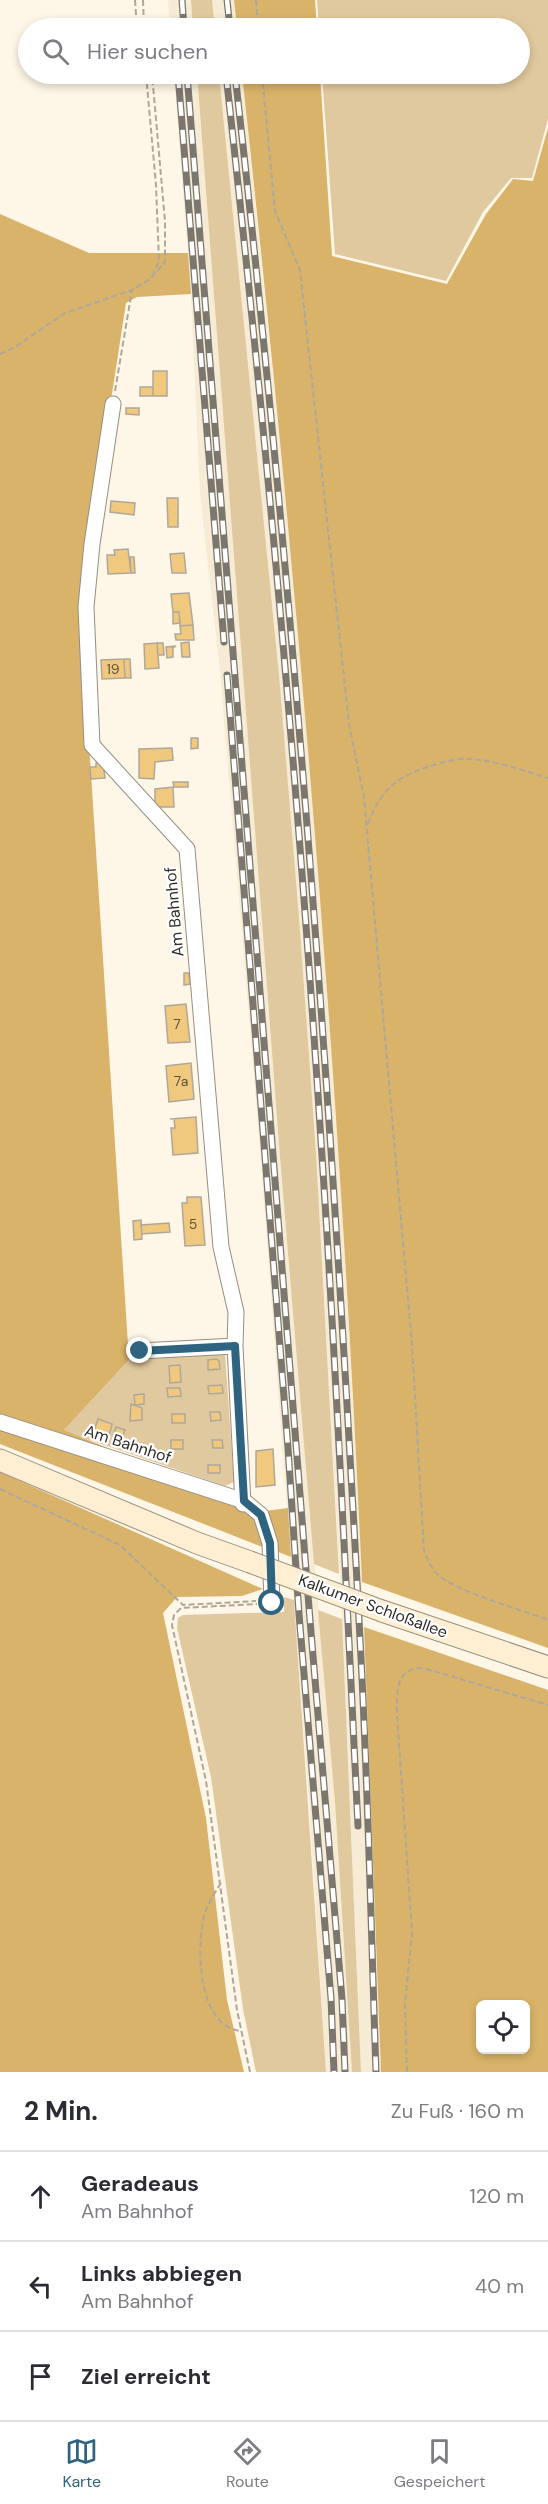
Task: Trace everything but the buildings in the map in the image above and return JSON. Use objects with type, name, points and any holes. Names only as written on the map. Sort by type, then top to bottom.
[{"type":"main road","name":"Kalkumer Schloßallee","points":[[0,1460],[197,1543],[382,1611],[548,1667]]},
{"type":"street","name":"Am Bahnhof","points":[[0,1422],[244,1502],[235,1346],[236,1312],[221,1247],[187,849],[92,745],[86,607],[92,544],[113,404]]},
{"type":"street","points":[[140,1351],[235,1346]]},
{"type":"street","points":[[244,1502],[261,1515],[270,1543],[264,1602]]},
{"type":"path","points":[[135,0],[136,18]]},
{"type":"path","points":[[143,0],[144,18]]},
{"type":"path","points":[[256,0],[257,18]]},
{"type":"path","points":[[147,84],[156,185],[159,261],[150,279]]},
{"type":"path","points":[[0,354],[15,347],[65,313],[132,290],[150,279],[165,262],[165,221],[153,84]]},
{"type":"path","points":[[263,84],[275,211],[300,270],[350,724],[364,796],[412,1346],[424,1551],[430,1565],[438,1574],[453,1584],[548,1620]]},
{"type":"path","points":[[113,404],[132,290]]},
{"type":"path","points":[[367,826],[375,803],[396,780],[438,764],[461,759],[484,762],[548,778]]},
{"type":"path","points":[[0,1490],[120,1545],[183,1605],[264,1602]]},
{"type":"path","points":[[250,2072],[206,1781],[172,1625],[174,1615],[181,1608],[264,1602]]},
{"type":"path","points":[[407,2072],[405,2005],[412,1932],[397,1715],[399,1683],[404,1674],[412,1668],[423,1668],[548,1705]]},
{"type":"path","points":[[221,1883],[203,1919],[201,1954],[206,1999],[214,2017],[238,2032],[242,2031]]},
{"type":"shaded area","points":[[168,0],[191,0],[192,18],[169,18]]},
{"type":"shaded area","points":[[191,0],[212,0],[214,18],[192,18]]},
{"type":"shaded area","points":[[212,0],[234,0],[236,18],[214,18]]},
{"type":"shaded area","points":[[234,0],[315,0],[316,18],[236,18]]},
{"type":"shaded area","points":[[317,0],[548,0],[548,119],[532,178],[511,178],[483,212],[446,281],[335,254],[323,84],[530,84],[530,18],[318,18]]},
{"type":"shaded area","points":[[175,84],[198,84],[280,1157],[335,1802],[352,2072],[326,2072],[309,1802],[261,1161],[220,672],[200,494],[191,294]]},
{"type":"shaded area","points":[[198,84],[220,84],[279,675],[316,1153],[339,1574],[314,1564],[280,1157]]},
{"type":"shaded area","points":[[220,84],[243,84],[303,671],[323,916],[359,1507],[381,2072],[361,2072],[342,1619],[316,1153],[279,675]]},
{"type":"shaded area","points":[[243,84],[321,84],[332,256],[447,284],[486,214],[513,179],[533,181],[548,128],[548,1648],[362,1582],[342,1204],[329,1015],[298,638]]},
{"type":"shaded area","points":[[0,214],[89,253],[188,253],[191,294],[137,297],[126,303],[89,543],[89,743],[129,1360],[64,1430],[243,1504],[260,1519],[265,1548],[0,1444]]},
{"type":"shaded area","points":[[225,1353],[234,1482],[225,1486],[63,1431],[131,1358]]},
{"type":"shaded area","points":[[0,1472],[263,1589],[242,1596],[177,1597],[163,1613],[206,1818],[227,2000],[244,2072],[0,2072]]},
{"type":"shaded area","points":[[288,1508],[291,1557],[276,1551],[265,1511]]},
{"type":"shaded area","points":[[284,1597],[294,1600],[326,2072],[256,2072],[243,2009],[211,1777],[177,1628],[178,1618],[183,1615],[284,1612]]},
{"type":"shaded area","points":[[318,1610],[342,1619],[361,2072],[352,2072],[335,1802]]},
{"type":"shaded area","points":[[364,1627],[548,1690],[548,2072],[381,2072]]},
{"type":"railway","points":[[182,0],[183,18]]},
{"type":"railway","points":[[227,0],[229,18]]},
{"type":"railway","points":[[179,84],[224,642]]},
{"type":"railway","points":[[188,84],[342,1999],[345,2072]]},
{"type":"railway","points":[[227,84],[268,479],[303,885],[342,1491],[358,1826]]},
{"type":"railway","points":[[236,84],[276,464],[310,855],[324,1051],[363,1693],[376,2072]]},
{"type":"railway","points":[[227,675],[299,1614],[331,1998],[334,2072]]},
{"type":"route","points":[[140,1351],[235,1346],[244,1501],[261,1515],[270,1543],[272,1603]]}]
